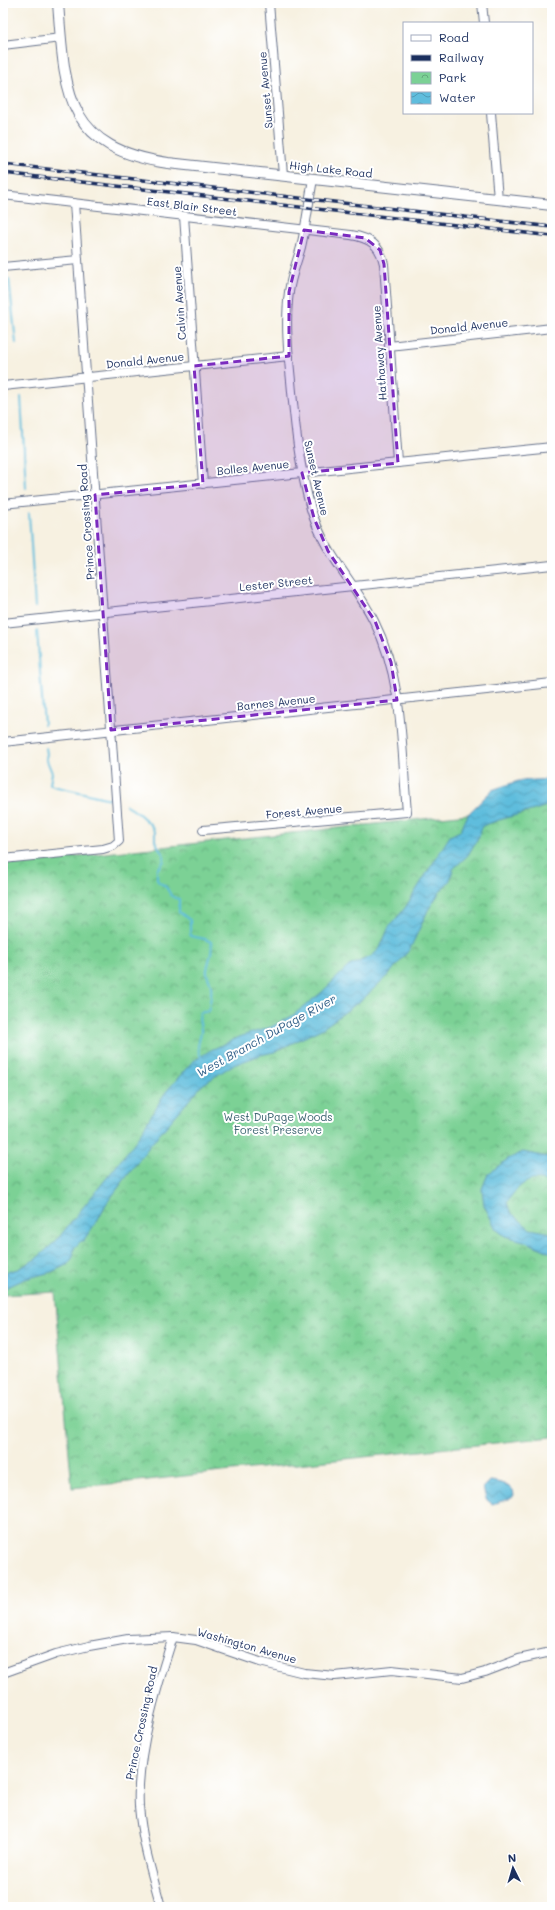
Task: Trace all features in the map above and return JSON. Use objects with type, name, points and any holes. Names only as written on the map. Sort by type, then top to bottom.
[{"type":"street","name":"High Lake Road","points":[[58,3],[64,71],[72,102],[77,113],[90,130],[110,146],[128,155],[149,160],[552,205]]},
{"type":"street","name":"Sunset Avenue","points":[[269,3],[283,175]]},
{"type":"street","points":[[482,3],[484,22]]},
{"type":"street","points":[[3,45],[61,38]]},
{"type":"street","points":[[492,114],[498,199]]},
{"type":"street","name":"Sunset Avenue","points":[[313,179],[304,230],[289,292],[287,317],[296,440],[311,509],[319,531],[328,551],[366,605],[384,642],[395,680],[407,812]]},
{"type":"street","name":"East Blair Street","points":[[3,195],[358,236],[376,245]]},
{"type":"street","name":"Prince Crossing Road","points":[[3,859],[103,849],[113,846],[119,840],[74,203]]},
{"type":"street","name":"Calvin Avenue","points":[[184,216],[203,484]]},
{"type":"street","name":"Hathaway Avenue","points":[[376,245],[380,250],[384,264],[398,462]]},
{"type":"street","points":[[3,267],[78,260]]},
{"type":"street","name":"Donald Avenue","points":[[389,346],[552,328]]},
{"type":"street","name":"Donald Avenue","points":[[3,386],[289,356]]},
{"type":"street","name":"Bolles Avenue","points":[[3,504],[552,447]]},
{"type":"street","name":"Lester Street","points":[[3,623],[552,565]]},
{"type":"street","name":"Barnes Avenue","points":[[3,742],[552,683]]},
{"type":"street","name":"Forest Avenue","points":[[204,830],[407,812]]},
{"type":"street","name":"Prince Crossing Road","points":[[161,1907],[149,1867],[141,1821],[139,1787],[141,1766],[150,1720],[162,1670],[173,1637]]},
{"type":"street","name":"Washington Avenue","points":[[3,1672],[56,1654],[89,1646],[128,1639],[173,1637],[196,1640],[282,1668],[311,1674],[335,1676],[392,1670],[462,1678],[485,1672],[519,1659],[551,1652]]},
{"type":"highlighted area","points":[[304,230],[365,238],[380,250],[384,264],[398,463],[302,473],[314,518],[328,551],[375,621],[391,662],[397,700],[111,730],[95,495],[203,484],[194,366],[289,356],[289,292]]},
{"type":"green space","name":"West DuPage Woods Forest Preserve","points":[[552,805],[552,1437],[72,1488],[55,1292],[3,1295],[3,864]]},
{"type":"water","name":"West Branch DuPage River","points":[[552,779],[552,804],[482,826],[479,836],[468,855],[453,869],[450,880],[428,910],[410,949],[390,973],[364,998],[323,1028],[274,1052],[260,1055],[231,1066],[202,1085],[151,1144],[106,1204],[97,1221],[83,1241],[81,1241],[74,1248],[73,1257],[67,1265],[51,1272],[25,1279],[3,1289],[3,1273],[18,1269],[36,1259],[56,1241],[137,1139],[165,1093],[192,1062],[211,1050],[242,1036],[271,1027],[292,1016],[321,993],[349,966],[372,956],[380,948],[389,927],[405,908],[450,836],[460,831],[469,813],[492,790],[518,781]]},
{"type":"water","points":[[523,1152],[552,1158],[552,1184],[538,1180],[526,1182],[516,1190],[507,1202],[510,1212],[530,1229],[552,1233],[552,1253],[524,1241],[505,1236],[496,1229],[484,1205],[482,1189],[488,1174],[508,1159]]},
{"type":"water","points":[[490,1481],[503,1484],[513,1490],[514,1495],[512,1498],[492,1504],[486,1499],[483,1488]]},
{"type":"waterway","points":[[3,244],[5,254]]},
{"type":"waterway","points":[[9,279],[16,343]]},
{"type":"waterway","points":[[21,397],[26,488]]},
{"type":"waterway","points":[[29,513],[35,607]]},
{"type":"waterway","points":[[37,631],[44,725]]},
{"type":"waterway","points":[[46,748],[46,758],[52,773],[50,784],[53,786],[110,799]]},
{"type":"waterway","name":"West Branch DuPage River","points":[[126,805],[151,825],[155,832],[155,841],[164,856],[164,861],[157,870],[157,880],[167,888],[171,896],[179,899],[179,912],[190,920],[190,936],[205,939],[211,942],[212,946],[207,972],[211,985],[210,1001],[208,1011],[200,1013],[199,1017],[201,1033],[198,1048],[201,1057]]},
{"type":"railway","points":[[3,164],[552,227]]},
{"type":"railway","points":[[3,173],[552,236]]}]
